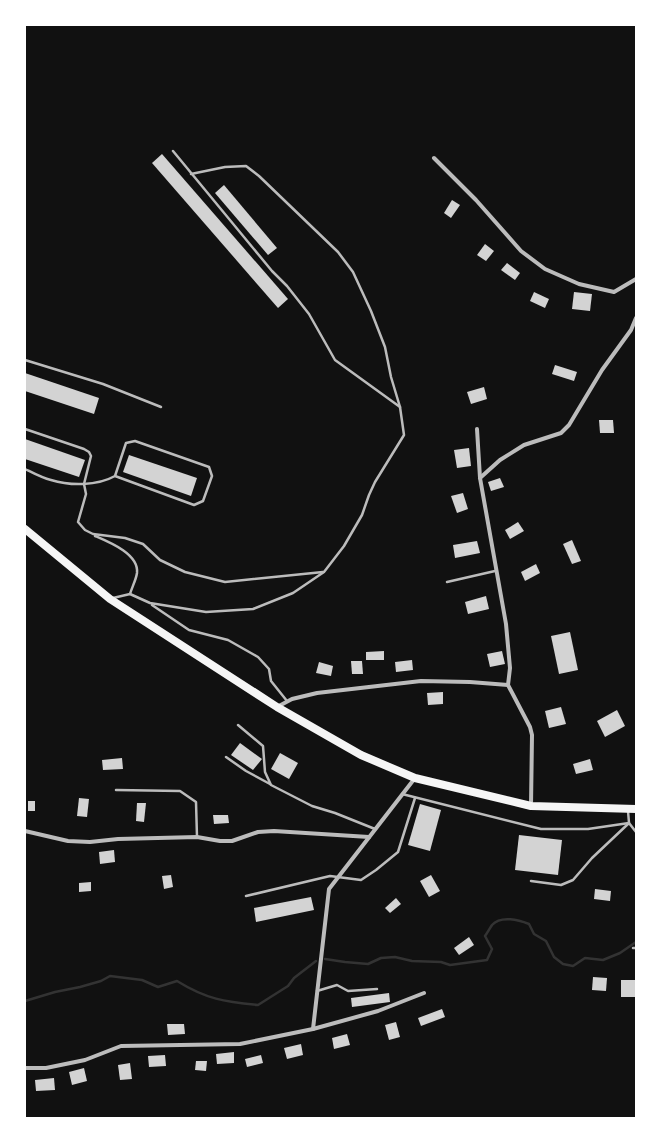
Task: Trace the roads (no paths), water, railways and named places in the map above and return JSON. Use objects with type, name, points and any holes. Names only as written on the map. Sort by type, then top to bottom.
[{"type":"main road","points":[[25,529],[110,599],[277,707],[361,755],[415,778],[531,806],[632,808]]},
{"type":"street","points":[[434,158],[476,200],[521,251],[545,269],[579,284],[614,292],[636,279]]},
{"type":"street","points":[[480,478],[500,460],[524,445],[561,433],[569,425],[602,370],[631,330],[636,318]]},
{"type":"street","points":[[477,429],[480,478],[506,624],[510,668],[508,684],[530,727],[532,735],[531,806]]},
{"type":"street","points":[[277,707],[287,701],[317,693],[421,681],[508,684]]},
{"type":"street","points":[[313,1029],[329,889],[415,778]]},
{"type":"street","points":[[25,831],[68,841],[90,842],[118,839],[197,837],[220,841],[232,841],[258,832],[274,831],[369,837]]},
{"type":"street","points":[[25,1068],[46,1068],[85,1060],[121,1046],[240,1044],[313,1029],[378,1011],[424,993]]},
{"type":"lane","points":[[173,151],[272,271],[288,286],[309,314],[336,360],[400,407]]},
{"type":"lane","points":[[150,603],[206,612],[253,609],[293,593],[324,572],[344,546],[362,516],[375,482],[404,435],[400,407],[391,378],[385,347],[371,311],[353,272],[338,252],[259,176],[246,166],[225,167],[191,174]]},
{"type":"lane","points":[[25,360],[103,384],[161,407]]},
{"type":"lane","points":[[25,429],[84,448],[92,456],[84,484],[86,494],[78,522],[86,530],[121,548],[135,562],[137,572],[130,594]]},
{"type":"lane","points":[[25,469],[51,480],[84,484],[107,481],[115,476],[126,443],[135,441],[209,467],[212,476],[203,502],[194,505],[115,476]]},
{"type":"lane","points":[[93,534],[125,538],[143,544],[160,560],[185,572],[225,582],[324,572]]},
{"type":"lane","points":[[447,582],[496,571]]},
{"type":"lane","points":[[110,599],[130,594],[150,603],[189,630],[228,640],[258,657],[269,669],[271,681],[287,701]]},
{"type":"lane","points":[[238,725],[263,746],[264,772],[271,785]]},
{"type":"lane","points":[[226,757],[246,771],[312,806],[335,813],[375,829]]},
{"type":"lane","points":[[116,790],[180,791],[196,802],[197,837]]},
{"type":"lane","points":[[402,794],[541,829],[588,830],[629,824]]},
{"type":"lane","points":[[246,896],[330,876],[361,880],[398,852],[415,798]]},
{"type":"lane","points":[[531,880],[561,885],[573,880],[592,858],[629,824],[632,808]]},
{"type":"lane","points":[[629,824],[636,832]]},
{"type":"lane","points":[[317,991],[337,986],[348,991],[377,989]]},
{"type":"waterway","points":[[325,959],[368,964],[381,958],[395,957],[412,961],[441,962],[450,965],[487,960],[492,949],[485,936],[492,925],[505,919],[529,924],[534,934],[546,941],[554,957],[563,964],[573,966],[585,958],[603,960],[620,953],[636,942]]},
{"type":"waterway","points":[[25,1001],[101,981],[110,976],[142,980],[158,987],[177,981],[197,992],[216,999],[258,1005],[288,986],[294,978],[316,961]]}]
